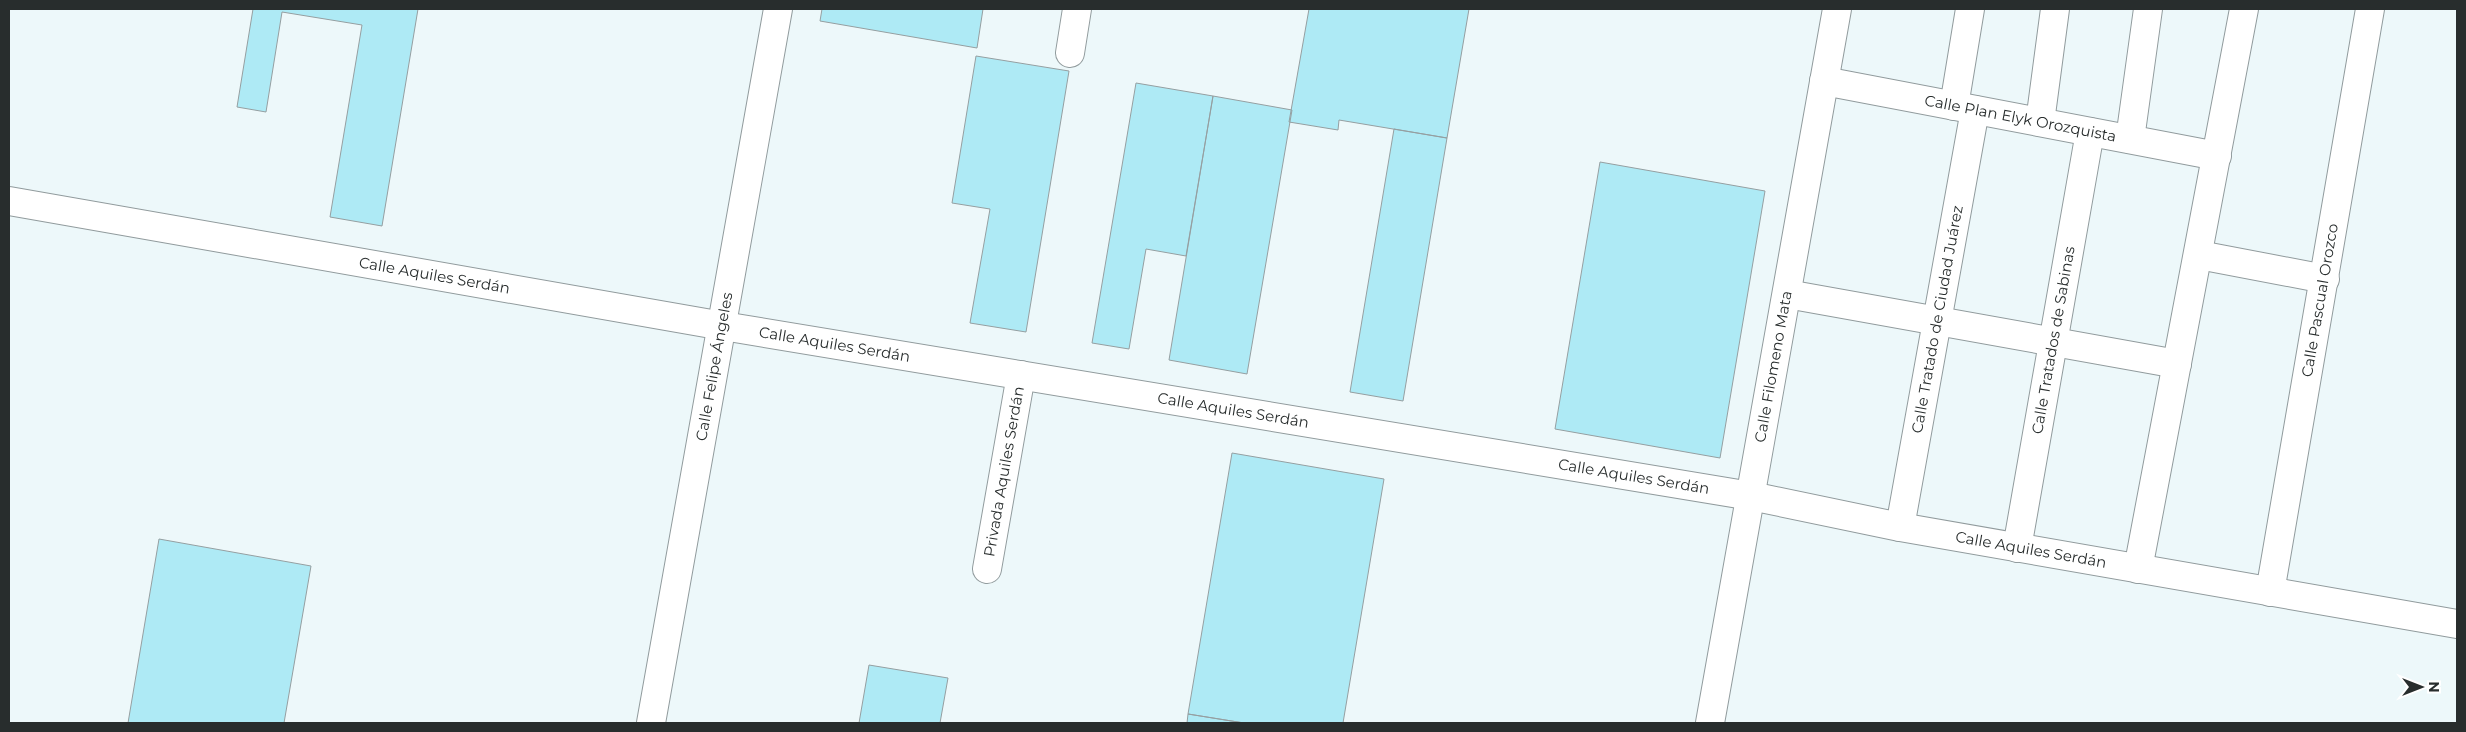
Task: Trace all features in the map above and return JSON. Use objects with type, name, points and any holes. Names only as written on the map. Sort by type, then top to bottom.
[{"type":"street","name":"Calle Felipe Ángeles","points":[[651,723],[778,9]]},
{"type":"street","points":[[1070,53],[1077,9]]},
{"type":"street","name":"Calle Filomeno Mata","points":[[1710,723],[1837,9]]},
{"type":"street","name":"Calle Tratado de Ciudad Juárez","points":[[1900,527],[1938,321],[1964,108],[1970,9]]},
{"type":"street","points":[[2040,122],[2055,9]]},
{"type":"street","points":[[2130,140],[2148,9]]},
{"type":"street","points":[[2138,569],[2218,156],[2244,9]]},
{"type":"street","name":"Calle Pascual Orozco","points":[[2270,592],[2370,9]]},
{"type":"street","name":"Calle Plan Elyk Orozquista","points":[[1824,81],[2218,156]]},
{"type":"street","name":"Calle Tratados de Sabinas","points":[[2017,548],[2090,132]]},
{"type":"street","name":"Calle Aquiles Serdán","points":[[9,201],[722,326],[1751,496],[1900,527],[2457,624]]},
{"type":"street","points":[[2199,255],[2325,279]]},
{"type":"street","points":[[1787,294],[2178,364]]},
{"type":"street","name":"Privada Aquiles Serdán","points":[[987,568],[1021,375]]},
{"type":"building","points":[[253,9],[418,9],[382,226],[330,217],[362,25],[282,12],[266,112],[237,107]]},
{"type":"building","points":[[822,9],[983,9],[977,48],[820,21]]},
{"type":"building","points":[[1309,9],[1469,9],[1447,138],[1339,120],[1338,130],[1289,122]]},
{"type":"building","points":[[976,56],[1069,71],[1026,332],[970,323],[990,209],[952,203]]},
{"type":"building","points":[[1136,83],[1213,96],[1186,256],[1146,249],[1129,349],[1092,343]]},
{"type":"building","points":[[1213,96],[1292,110],[1247,374],[1169,360]]},
{"type":"building","points":[[1394,129],[1447,138],[1403,401],[1350,392]]},
{"type":"building","points":[[1600,162],[1765,191],[1720,458],[1555,429]]},
{"type":"building","points":[[1232,453],[1384,479],[1343,723],[1244,723],[1188,714]]},
{"type":"building","points":[[159,539],[311,566],[284,723],[128,723]]},
{"type":"building","points":[[869,665],[948,678],[940,723],[859,723]]},
{"type":"building","points":[[1188,714],[1244,723],[1187,723]]}]
